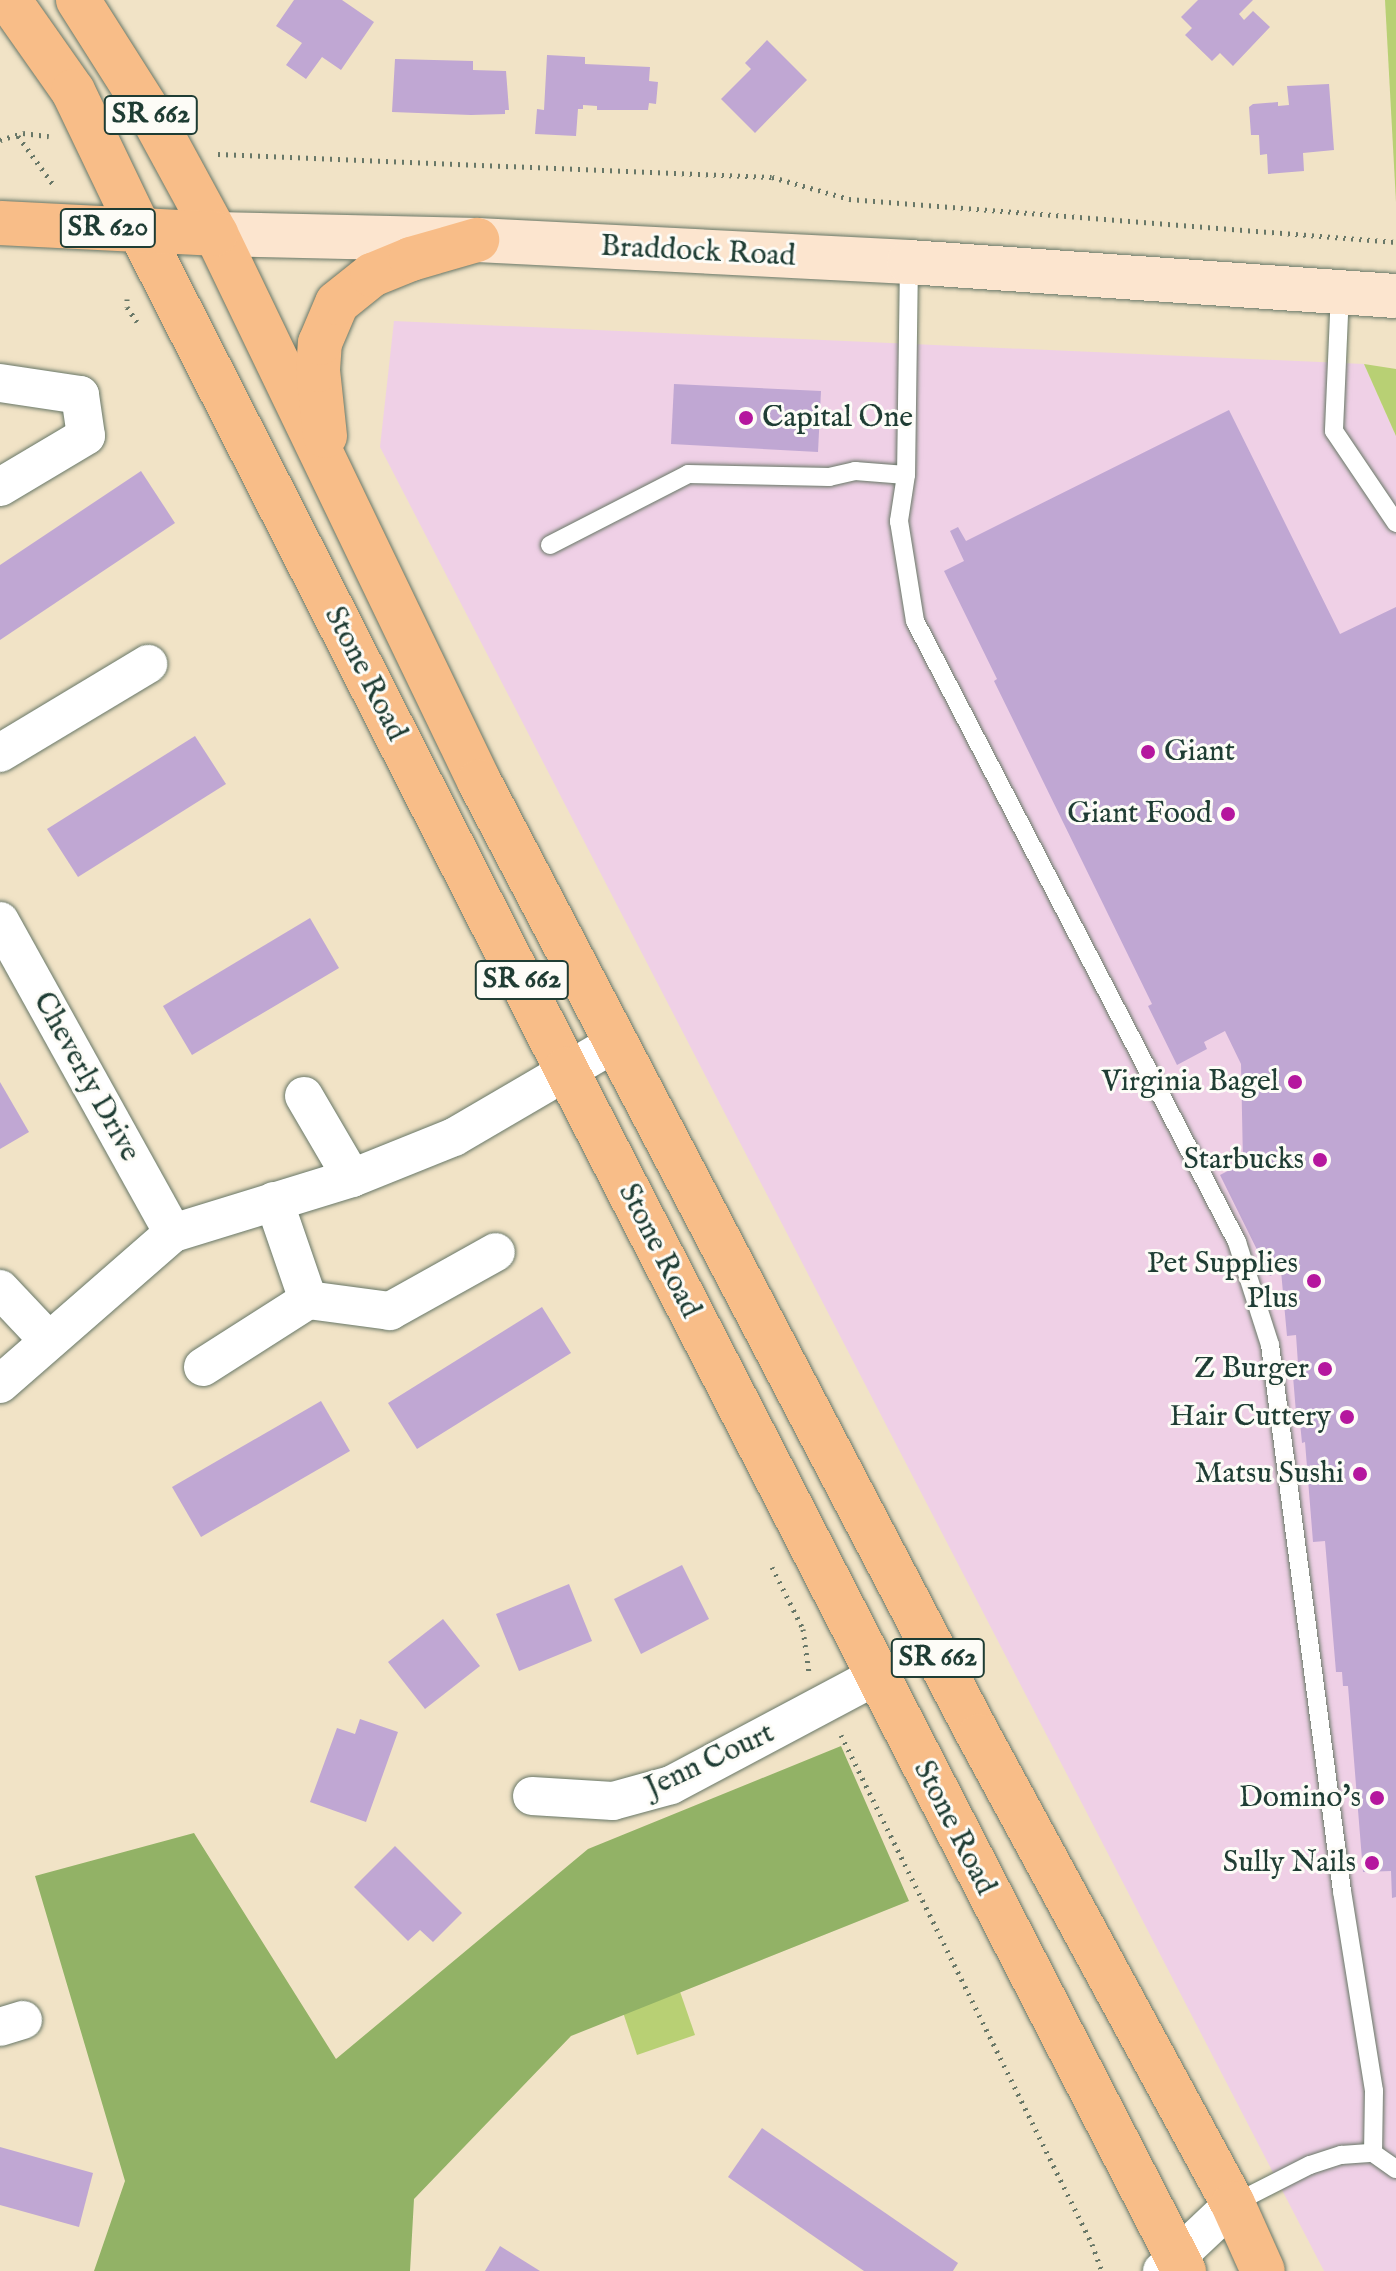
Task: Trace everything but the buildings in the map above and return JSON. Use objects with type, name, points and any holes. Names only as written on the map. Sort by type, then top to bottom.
[{"type":"main road","name":"SR 662","points":[[9,0],[73,91],[139,229]]},
{"type":"main road","name":"SR 662","points":[[78,0],[117,57],[216,234]]},
{"type":"main road","name":"Braddock Road","points":[[0,223],[216,234],[477,240],[909,262],[1396,296]]},
{"type":"main road","name":"Stone Road","points":[[139,229],[1174,2266]]},
{"type":"main road","name":"Stone Road","points":[[216,234],[479,781],[618,1041],[979,1736],[1233,2204],[1263,2271]]},
{"type":"main road","points":[[328,466],[318,370],[320,343],[337,303],[372,275],[411,259],[477,240]]},
{"type":"street","points":[[0,383],[80,395],[86,436],[0,487]]},
{"type":"street","points":[[0,753],[148,664]]},
{"type":"street","name":"Cheverly Drive","points":[[0,921],[173,1233]]},
{"type":"street","points":[[0,1384],[173,1233],[352,1178],[454,1137],[618,1041]]},
{"type":"street","points":[[304,1096],[352,1178]]},
{"type":"street","points":[[274,1201],[308,1300]]},
{"type":"street","points":[[203,1367],[308,1300],[390,1311],[496,1252]]},
{"type":"street","points":[[0,1289],[48,1340]]},
{"type":"street","name":"Jenn Court","points":[[532,1796],[613,1801],[671,1785],[876,1676]]},
{"type":"street","points":[[1174,2266],[1233,2204]]},
{"type":"lane","points":[[909,262],[906,475],[899,521],[915,621],[1145,1071],[1237,1242],[1270,1345],[1342,1891],[1374,2091],[1373,2153]]},
{"type":"lane","points":[[1340,292],[1334,431],[1396,523]]},
{"type":"lane","points":[[550,545],[688,474],[829,477],[855,471],[906,475]]},
{"type":"lane","points":[[1233,2204],[1310,2165],[1341,2155],[1373,2153],[1396,2169]]},
{"type":"path","points":[[0,140],[23,133],[97,141]]},
{"type":"path","points":[[18,136],[82,227]]},
{"type":"path","points":[[170,149],[223,155],[772,177],[849,199],[1396,242]]},
{"type":"path","points":[[127,295],[127,307],[144,329]]},
{"type":"path","points":[[769,1560],[803,1629],[805,1665],[1086,2230],[1102,2271]]},
{"type":"shaded area","points":[[394,321],[1364,364],[1396,436],[1396,2271],[1324,2271],[380,447]]},
{"type":"green space","points":[[1385,0],[1396,0],[1396,202]]},
{"type":"green space","points":[[1364,364],[1396,369],[1396,436]]},
{"type":"green space","points":[[841,1746],[909,1901],[571,2036],[414,2199],[410,2271],[94,2271],[125,2181],[35,1876],[194,1833],[336,2059],[588,1849]]},
{"type":"green space","points":[[676,1980],[695,2035],[637,2055],[619,2000]]},
{"type":"place","name":"Capital One","points":[[746,418]]},
{"type":"place","name":"Giant","points":[[1148,752]]},
{"type":"place","name":"Giant Food","points":[[1228,814]]},
{"type":"place","name":"Virginia Bagel","points":[[1295,1082]]},
{"type":"place","name":"Starbucks","points":[[1320,1160]]},
{"type":"place","name":"Pet Supplies Plus","points":[[1314,1281]]},
{"type":"place","name":"Z Burger","points":[[1325,1369]]},
{"type":"place","name":"Hair Cuttery","points":[[1347,1417]]},
{"type":"place","name":"Matsu Sushi","points":[[1360,1474]]},
{"type":"place","name":"Domino's","points":[[1377,1798]]},
{"type":"place","name":"Sully Nails","points":[[1372,1863]]}]
